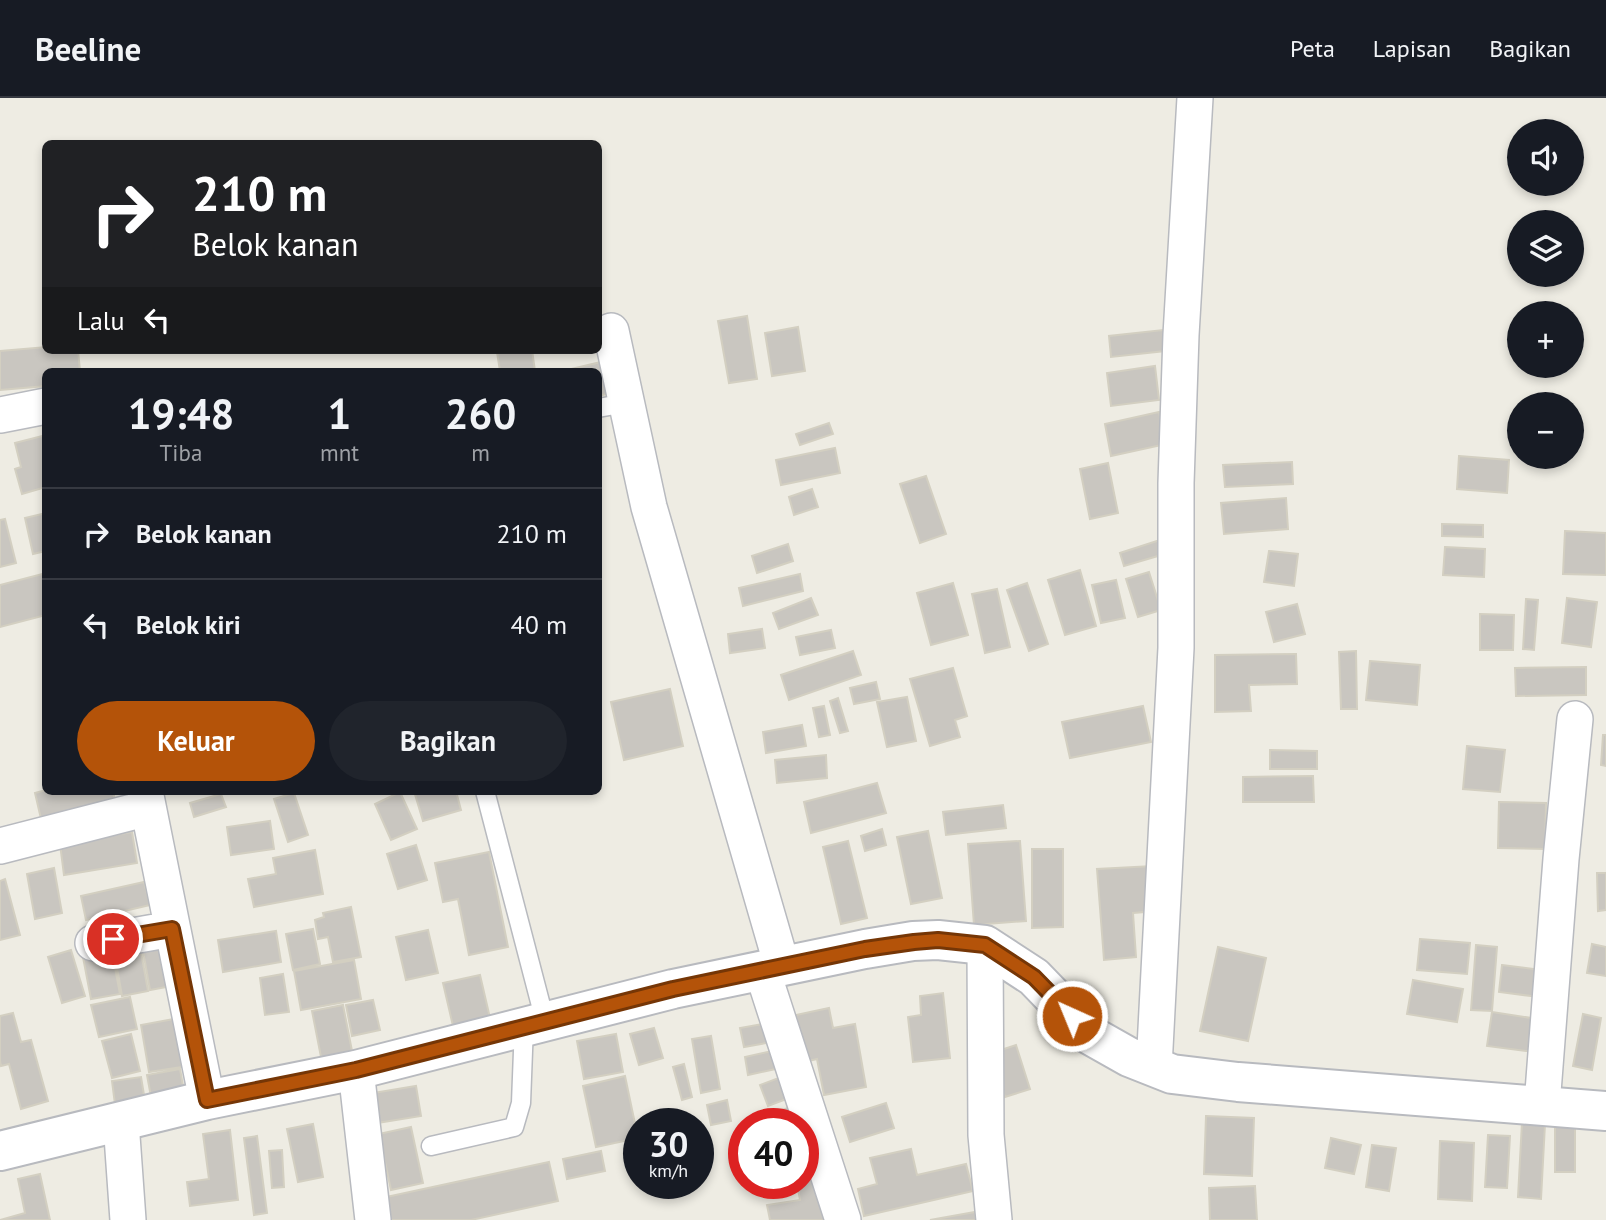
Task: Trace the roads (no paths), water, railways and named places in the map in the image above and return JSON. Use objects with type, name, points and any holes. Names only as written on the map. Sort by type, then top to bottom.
[{"type":"street","points":[[1154,1067],[1176,648],[1176,483],[1195,98]]},
{"type":"street","points":[[611,331],[612,405],[649,507],[772,968],[843,1220]]},
{"type":"street","points":[[0,415],[42,407]]},
{"type":"street","points":[[1542,1105],[1575,719]]},
{"type":"street","points":[[0,846],[147,799],[207,1100]]},
{"type":"street","points":[[93,943],[172,929]]},
{"type":"street","points":[[0,1151],[207,1100],[356,1070],[673,989],[772,968],[938,940],[985,945],[1034,977],[1090,1035],[1129,1057],[1172,1074],[1238,1082],[1606,1111]]},
{"type":"street","points":[[985,945],[986,1135],[994,1220]]},
{"type":"street","points":[[356,1070],[373,1220]]},
{"type":"street","points":[[121,1122],[128,1220]]},
{"type":"lane","points":[[430,1146],[514,1127],[522,1103],[535,1023],[486,795]]}]
